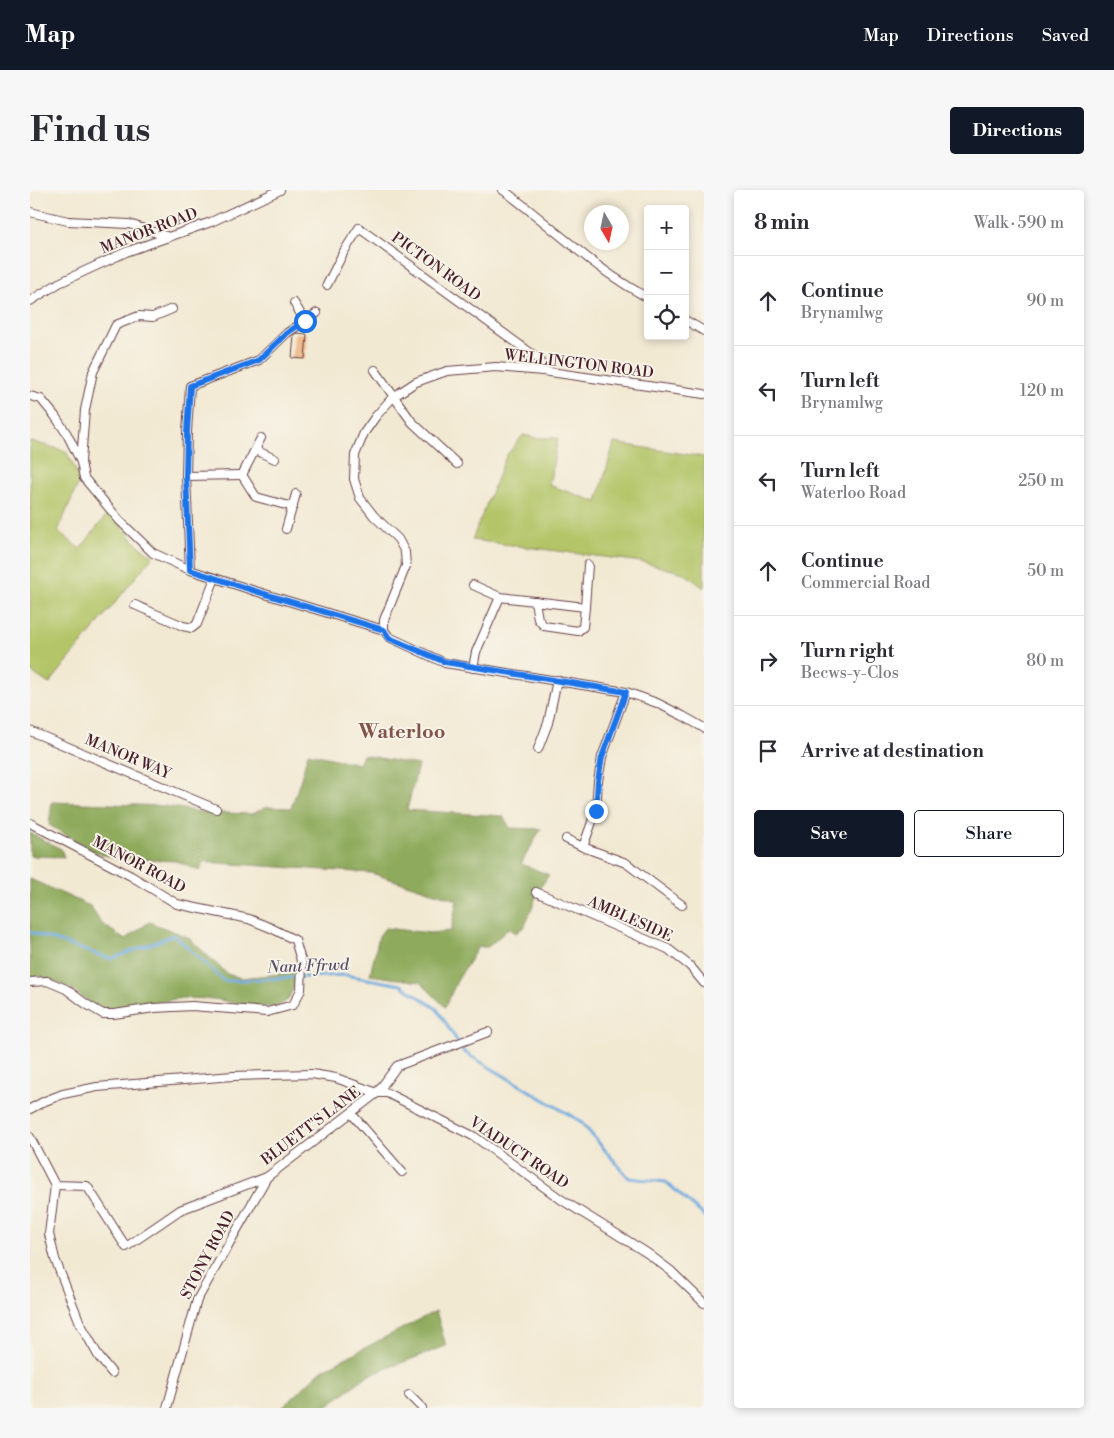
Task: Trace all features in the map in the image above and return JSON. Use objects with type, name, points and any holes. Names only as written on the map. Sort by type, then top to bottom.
[{"type":"street","name":"MANOR ROAD","points":[[30,301],[68,279],[126,252],[211,222],[280,190]]},
{"type":"street","points":[[503,190],[574,247],[644,296]]},
{"type":"street","points":[[30,212],[68,220],[129,224],[169,237]]},
{"type":"street","name":"PICTON ROAD","points":[[328,285],[343,253],[359,228],[539,359],[544,371]]},
{"type":"street","points":[[294,303],[305,321]]},
{"type":"street","points":[[81,462],[86,410],[93,372],[116,325],[139,316],[153,317],[172,310]]},
{"type":"street","points":[[190,570],[186,476],[190,386],[259,360],[287,333],[317,313]]},
{"type":"street","points":[[689,322],[704,330]]},
{"type":"street","name":"WELLINGTON ROAD","points":[[384,630],[384,620],[406,566],[405,552],[398,539],[374,516],[360,498],[354,479],[355,455],[364,432],[393,397],[416,382],[447,371],[496,367],[544,371],[704,394]]},
{"type":"street","points":[[375,370],[412,422],[457,464]]},
{"type":"street","points":[[30,396],[41,399],[67,434],[81,462],[84,478],[120,521],[153,553],[190,570],[384,630],[389,638],[445,662],[626,692],[657,703],[704,728]]},
{"type":"street","points":[[242,475],[261,438]]},
{"type":"street","points":[[255,450],[275,459]]},
{"type":"street","points":[[186,476],[242,475]]},
{"type":"street","points":[[242,475],[256,497],[293,507]]},
{"type":"street","points":[[286,529],[296,494]]},
{"type":"street","points":[[535,601],[538,619],[544,626],[578,632],[582,628],[588,565]]},
{"type":"street","points":[[135,605],[183,626],[192,628],[197,624],[215,578]]},
{"type":"street","points":[[473,585],[500,597],[585,607]]},
{"type":"street","points":[[474,668],[476,652],[500,597]]},
{"type":"street","points":[[538,749],[548,723],[557,680]]},
{"type":"street","points":[[583,847],[596,811],[602,757],[626,692]]},
{"type":"street","name":"MANOR WAY","points":[[30,731],[216,809]]},
{"type":"street","name":"MANOR ROAD","points":[[30,823],[131,876],[177,904],[249,919],[295,940],[302,964],[301,990],[293,1005],[267,1012],[192,1006],[103,1014],[66,989],[47,981],[30,982]]},
{"type":"street","points":[[566,839],[626,863],[682,905]]},
{"type":"street","name":"AMBLESIDE","points":[[536,892],[668,949],[690,966],[704,983]]},
{"type":"street","name":"BLUETT'S LANE","points":[[55,1185],[87,1186],[126,1247],[180,1210],[267,1177],[377,1093],[397,1066],[488,1032]]},
{"type":"street","name":"VIADUCT ROAD","points":[[30,1109],[63,1094],[98,1087],[233,1076],[312,1074],[336,1078],[377,1093],[387,1093],[475,1137],[562,1200],[671,1271],[704,1303]]},
{"type":"street","points":[[351,1113],[402,1172]]},
{"type":"street","points":[[30,1137],[55,1185],[49,1234],[55,1259],[80,1323],[99,1357],[112,1374]]},
{"type":"street","name":"STONY ROAD","points":[[167,1408],[197,1300],[267,1177]]},
{"type":"street","points":[[409,1396],[422,1408]]},
{"type":"green space","points":[[523,435],[536,438],[558,438],[549,485],[597,502],[614,443],[704,457],[704,588],[684,573],[642,562],[472,540],[506,456]]},
{"type":"green space","points":[[30,441],[66,451],[80,479],[58,531],[80,549],[109,512],[137,544],[153,556],[49,684],[30,671]]},
{"type":"green space","points":[[308,753],[359,764],[363,755],[418,765],[407,810],[503,816],[510,828],[541,829],[521,864],[549,875],[539,889],[525,926],[516,933],[509,928],[488,947],[478,947],[457,981],[445,1007],[420,982],[370,975],[379,936],[385,928],[430,933],[451,931],[457,900],[371,873],[203,862],[200,871],[176,861],[114,858],[95,852],[49,825],[52,802],[165,806],[201,812],[252,814],[266,807],[291,808]]},
{"type":"green space","points":[[30,833],[61,849],[64,857],[30,856]]},
{"type":"green space","points":[[30,879],[90,906],[101,923],[125,940],[149,922],[188,937],[227,974],[241,978],[300,972],[288,1000],[276,1007],[252,1006],[214,999],[183,998],[112,1009],[98,1008],[70,988],[41,976],[30,976]]},
{"type":"green space","points":[[436,1311],[446,1346],[367,1376],[324,1408],[281,1408],[322,1370]]},
{"type":"building","points":[[297,333],[307,334],[305,359],[292,358],[294,335]]},
{"type":"waterway","name":"Nant Ffrwd","points":[[30,932],[111,959],[174,935],[224,981],[345,975],[401,985],[437,1009],[464,1052],[580,1121],[629,1178],[666,1182],[704,1216]]},
{"type":"district","name":"Waterloo","points":[[402,732]]},
{"type":"route","points":[[305,321],[287,333],[259,360],[190,386],[186,476],[190,570],[384,630],[389,638],[445,662],[626,692],[602,757],[596,811]]}]
